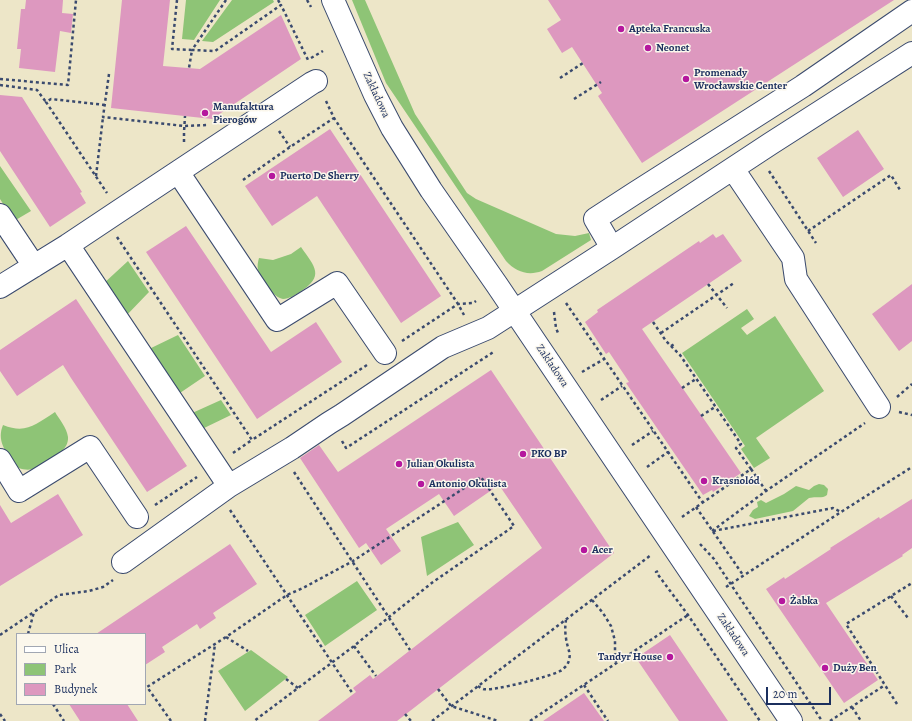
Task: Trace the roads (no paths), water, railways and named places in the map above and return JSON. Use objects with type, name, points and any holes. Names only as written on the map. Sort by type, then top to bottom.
[{"type":"street","name":"Zakładowa","points":[[333,0],[375,95],[392,128],[431,190],[514,310],[791,721]]},
{"type":"street","points":[[612,248],[595,219],[803,86],[912,11]]},
{"type":"street","points":[[123,562],[224,490],[342,415],[443,346],[488,328],[912,53]]},
{"type":"street","points":[[0,287],[68,245],[316,81]]},
{"type":"street","points":[[733,168],[793,258],[796,279],[879,407]]},
{"type":"street","points":[[178,172],[277,320],[337,283],[385,353]]},
{"type":"street","points":[[0,215],[34,266]]},
{"type":"street","points":[[68,245],[215,465],[224,490]]},
{"type":"street","points":[[0,460],[19,491],[90,447],[137,517]]},
{"type":"place","name":"Apteka Francuska","points":[[621,29]]},
{"type":"place","name":"Neonet","points":[[648,48]]},
{"type":"place","name":"Promenady Wrocławskie Center","points":[[686,79]]},
{"type":"place","name":"Manufaktura Pierogów","points":[[205,113]]},
{"type":"place","name":"Puerto De Sherry","points":[[272,176]]},
{"type":"place","name":"PKO BP","points":[[523,454]]},
{"type":"place","name":"Julian Okulista","points":[[399,464]]},
{"type":"place","name":"Krasnolód","points":[[704,481]]},
{"type":"place","name":"Antonio Okulista","points":[[421,484]]},
{"type":"place","name":"Acer","points":[[584,550]]},
{"type":"place","name":"Żabka","points":[[782,601]]},
{"type":"place","name":"Tandyr House","points":[[670,657]]},
{"type":"place","name":"Duży Ben","points":[[825,668]]}]
